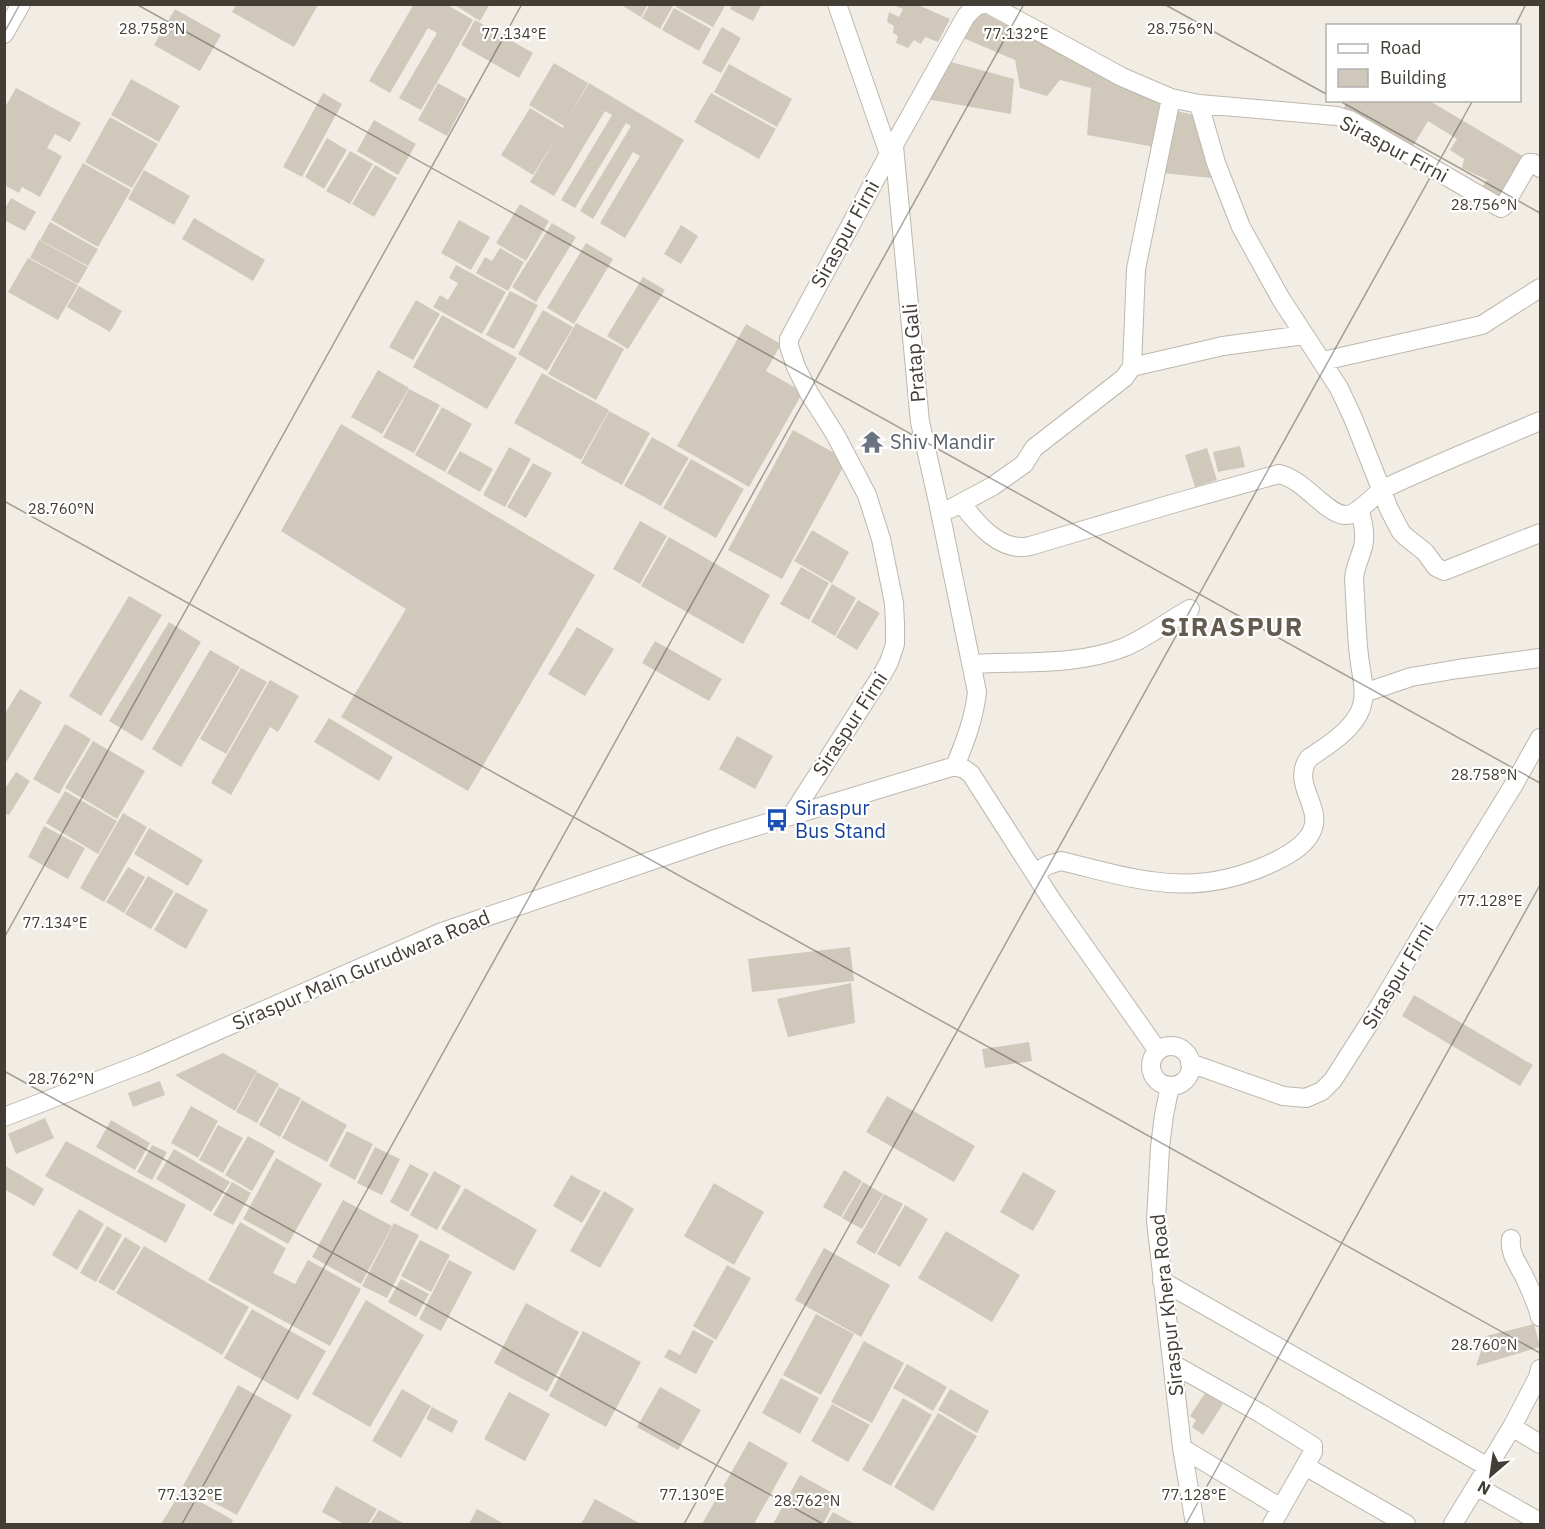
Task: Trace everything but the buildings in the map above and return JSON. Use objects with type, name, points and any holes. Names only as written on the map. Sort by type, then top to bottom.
[{"type":"street","points":[[4,34],[21,4]]},
{"type":"street","points":[[837,4],[878,122],[891,150]]},
{"type":"street","name":"Siraspur Firni","points":[[792,815],[889,663],[895,644],[895,624],[894,603],[881,539],[867,495],[835,434],[809,393],[796,367],[788,342],[891,150],[966,16],[976,6],[992,6],[1122,77],[1171,98],[1199,104],[1336,116],[1350,120],[1501,208],[1529,163],[1540,168]]},
{"type":"street","points":[[941,514],[993,486],[1024,464],[1034,448],[1124,378],[1132,367],[1136,269],[1171,98]]},
{"type":"street","points":[[1199,104],[1216,164],[1241,227],[1281,299],[1339,388],[1401,532],[1444,572],[1540,533]]},
{"type":"street","name":"Pratap Gali","points":[[891,150],[920,422],[977,692],[971,725],[955,766]]},
{"type":"street","points":[[1323,361],[1482,325],[1540,288]]},
{"type":"street","points":[[1132,367],[1223,346],[1304,335]]},
{"type":"street","points":[[961,503],[974,519],[994,537],[1017,548],[1279,474],[1298,482],[1330,508],[1346,516],[1353,514],[1382,490],[1540,421]]},
{"type":"street","points":[[1035,873],[1048,865],[1061,861],[1151,882],[1202,883],[1247,873],[1288,855],[1302,844],[1314,827],[1315,819],[1303,777],[1305,763],[1343,734],[1351,726],[1363,706],[1364,693],[1354,580],[1365,536],[1359,509]]},
{"type":"street","points":[[972,664],[1053,662],[1103,653],[1136,642],[1190,609]]},
{"type":"street","points":[[1364,693],[1411,677],[1540,658]]},
{"type":"street","name":"Siraspur Firni","points":[[1190,1063],[1283,1096],[1306,1098],[1322,1091],[1333,1080],[1370,1022],[1540,738]]},
{"type":"street","points":[[955,766],[971,774],[1053,902],[1158,1051]]},
{"type":"street","name":"Siraspur Firni","points":[[792,815],[955,766]]},
{"type":"street","name":"Siraspur Main Gurudwara Road","points":[[4,1118],[144,1063],[442,932],[792,815]]},
{"type":"street","points":[[1171,1046],[1184,1051],[1188,1056],[1190,1070],[1183,1082],[1170,1086],[1156,1079],[1151,1064],[1158,1051],[1171,1046]]},
{"type":"street","name":"Siraspur Khera Road","points":[[1170,1086],[1160,1147],[1156,1221],[1182,1448],[1195,1524]]},
{"type":"street","points":[[1511,1239],[1512,1252],[1540,1317]]},
{"type":"street","points":[[1162,1281],[1488,1467]]},
{"type":"street","points":[[1173,1364],[1311,1444],[1314,1449],[1272,1524]]},
{"type":"street","points":[[1453,1524],[1512,1426],[1540,1369]]},
{"type":"street","points":[[1512,1426],[1540,1444]]},
{"type":"street","points":[[1182,1448],[1281,1508]]},
{"type":"street","points":[[1305,1466],[1406,1524]]},
{"type":"street","points":[[1476,1486],[1540,1522]]},
{"type":"place","name":"Shiv Mandir","points":[[872,442]]},
{"type":"place","name":"Siraspur Bus Stand","points":[[777,820]]},
{"type":"district","name":"SIRASPUR","points":[[1232,627]]}]
